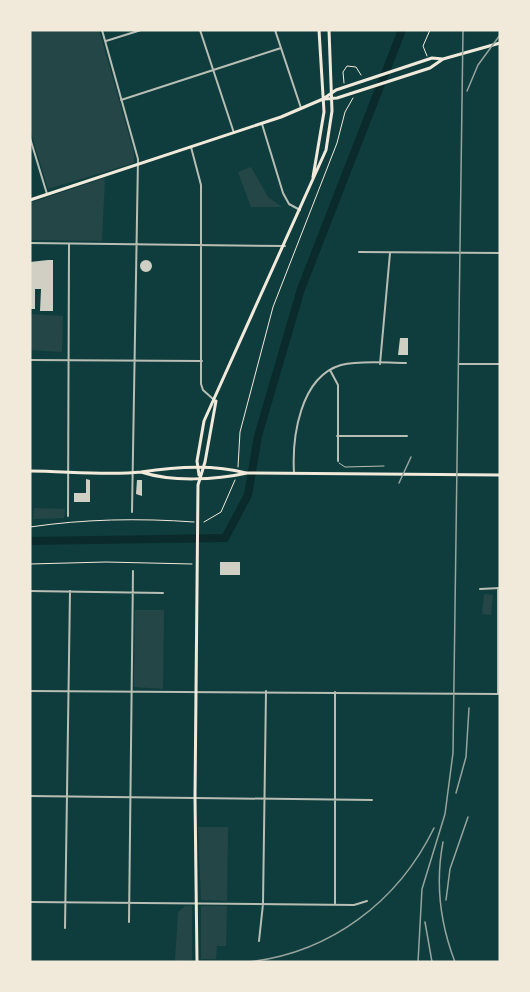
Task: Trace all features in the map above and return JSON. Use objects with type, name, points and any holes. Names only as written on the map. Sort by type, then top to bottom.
[{"type":"main road","points":[[313,182],[322,135],[323,99],[319,30]]},
{"type":"main road","points":[[197,962],[195,797],[197,561],[202,428],[322,165],[328,142],[332,99],[328,30]]},
{"type":"main road","points":[[323,99],[353,95],[430,68],[443,59],[500,43]]},
{"type":"main road","points":[[30,200],[262,124],[355,84],[432,58],[443,59]]},
{"type":"main road","points":[[200,469],[216,401]]},
{"type":"main road","points":[[141,472],[150,469],[232,469],[247,473],[274,474],[500,475]]},
{"type":"main road","points":[[30,471],[141,472],[150,475],[200,477],[230,477],[247,473]]},
{"type":"street","points":[[102,30],[137,154],[132,512]]},
{"type":"street","points":[[105,42],[141,30]]},
{"type":"street","points":[[200,30],[234,133]]},
{"type":"street","points":[[275,30],[301,108]]},
{"type":"street","points":[[121,100],[281,48]]},
{"type":"street","points":[[262,124],[283,194],[290,204],[300,210]]},
{"type":"street","points":[[30,138],[47,194]]},
{"type":"street","points":[[191,147],[201,185],[201,384],[203,390],[216,401]]},
{"type":"street","points":[[30,243],[285,246]]},
{"type":"street","points":[[68,516],[69,244]]},
{"type":"street","points":[[358,252],[500,253]]},
{"type":"street","points":[[381,363],[390,252]]},
{"type":"street","points":[[30,360],[202,361]]},
{"type":"street","points":[[294,473],[294,448],[308,393],[320,377],[330,370],[349,364],[406,363]]},
{"type":"street","points":[[459,364],[500,364]]},
{"type":"street","points":[[330,370],[338,385],[338,461]]},
{"type":"street","points":[[337,436],[407,436]]},
{"type":"street","points":[[129,922],[133,571]]},
{"type":"street","points":[[30,691],[499,693],[499,588],[480,589]]},
{"type":"street","points":[[30,591],[162,593]]},
{"type":"street","points":[[65,928],[70,591]]},
{"type":"street","points":[[259,941],[263,904],[266,691]]},
{"type":"street","points":[[334,904],[335,692]]},
{"type":"street","points":[[30,796],[372,800]]},
{"type":"street","points":[[30,902],[354,904],[367,901]]},
{"type":"lane","points":[[338,461],[345,467],[384,466]]},
{"type":"path","points":[[421,58],[427,57],[423,46],[430,30]]},
{"type":"path","points":[[344,83],[343,72],[347,66],[356,67],[362,76]]},
{"type":"path","points":[[30,527],[98,520],[204,522],[221,512],[235,483],[240,462],[240,432],[273,306],[337,143],[345,112],[353,95]]},
{"type":"path","points":[[30,564],[106,562],[192,564]]},
{"type":"shaded area","points":[[30,30],[99,30],[134,153],[134,163],[48,189],[30,129]]},
{"type":"shaded area","points":[[251,167],[268,197],[282,207],[251,207],[238,172]]},
{"type":"shaded area","points":[[105,178],[102,241],[30,240],[30,203]]},
{"type":"shaded area","points":[[30,314],[63,316],[62,352],[30,350]]},
{"type":"shaded area","points":[[34,508],[65,509],[64,518],[33,519]]},
{"type":"shaded area","points":[[484,594],[493,595],[491,615],[482,614]]},
{"type":"shaded area","points":[[135,610],[164,610],[163,689],[134,687]]},
{"type":"shaded area","points":[[198,827],[228,827],[227,901],[201,900]]},
{"type":"shaded area","points":[[185,906],[192,906],[192,960],[175,961],[178,912]]},
{"type":"shaded area","points":[[201,906],[227,906],[226,946],[217,946],[216,959],[201,959]]},
{"type":"building","points":[[53,260],[53,311],[40,311],[41,289],[35,289],[35,309],[30,309],[30,262]]},
{"type":"building","points":[[146,260],[152,266],[146,272],[140,266]]},
{"type":"building","points":[[400,338],[408,338],[408,355],[398,355]]},
{"type":"building","points":[[86,479],[90,480],[90,502],[74,502],[74,493],[86,493]]},
{"type":"building","points":[[137,480],[142,480],[142,496],[136,494]]},
{"type":"building","points":[[220,562],[240,562],[240,575],[220,575]]},
{"type":"waterway","points":[[30,541],[225,538],[248,495],[258,436],[301,289],[402,30]]},
{"type":"railway","points":[[418,962],[422,889],[445,814],[453,753],[463,30]]},
{"type":"railway","points":[[467,91],[478,65],[500,35]]},
{"type":"railway","points":[[399,483],[411,457]]},
{"type":"railway","points":[[456,793],[466,757],[469,708]]},
{"type":"railway","points":[[446,900],[450,869],[468,817]]},
{"type":"railway","points":[[248,962],[278,957],[307,948],[358,919],[381,901],[401,879],[419,855],[434,828]]},
{"type":"railway","points":[[443,842],[439,873],[440,903],[455,962]]},
{"type":"railway","points":[[425,922],[432,962]]}]
